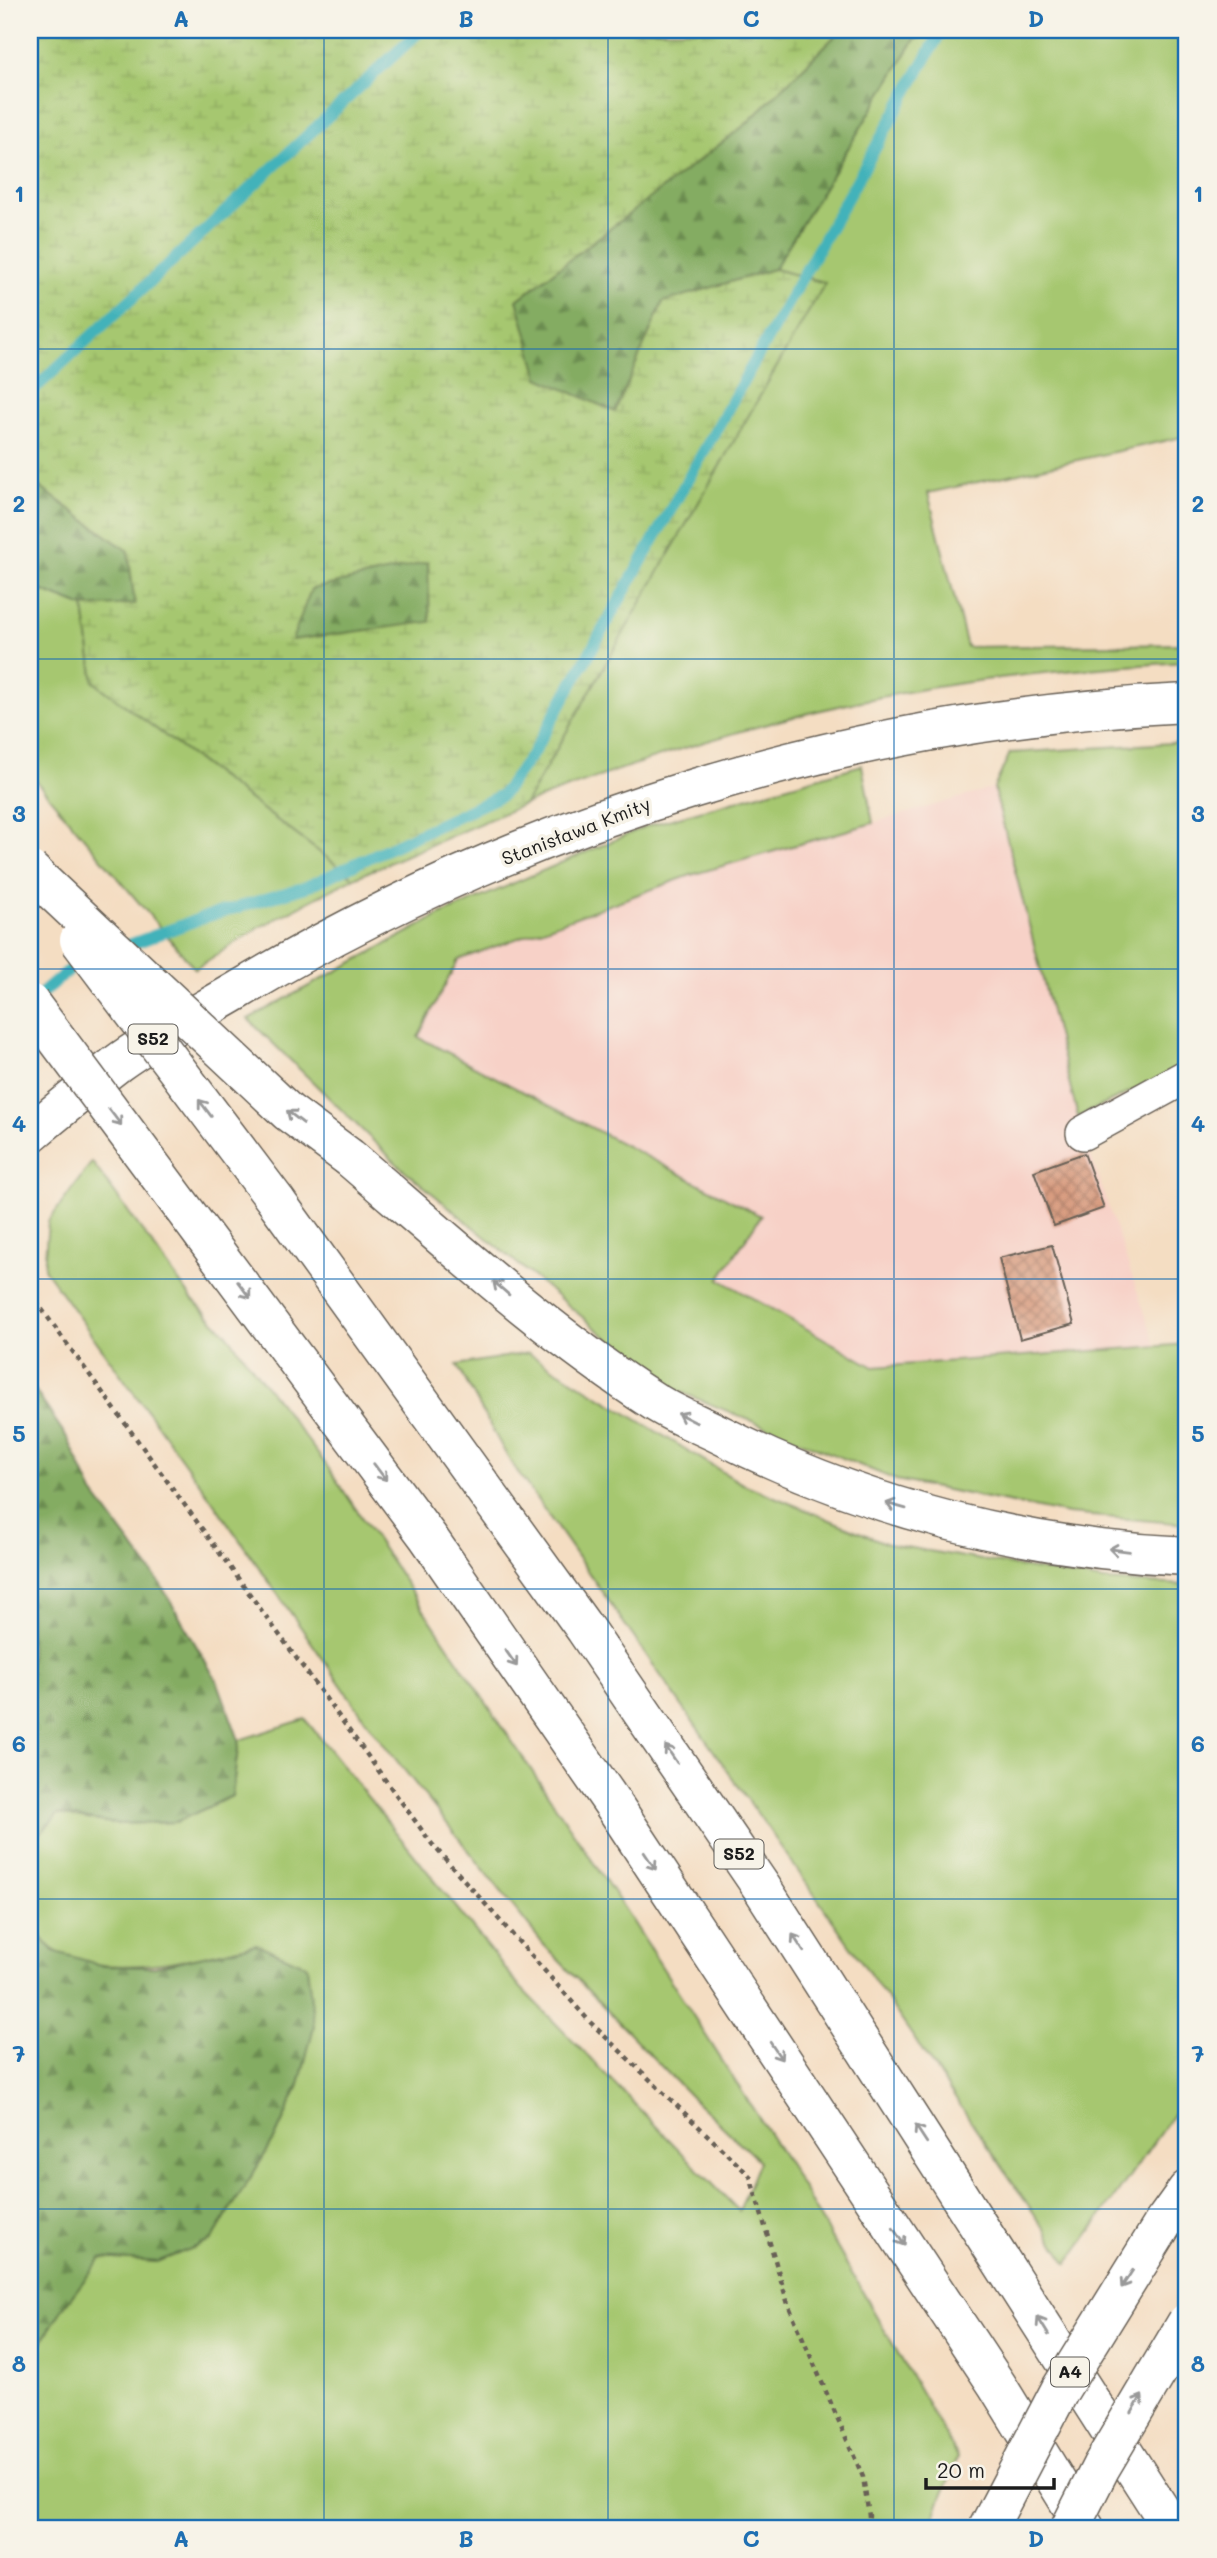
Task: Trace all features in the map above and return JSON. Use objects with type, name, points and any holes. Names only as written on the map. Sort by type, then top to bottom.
[{"type":"main road","name":"Stanisława Kmity","points":[[30,1134],[120,1062],[302,953],[463,874],[601,819],[689,789],[873,741],[1051,713],[1187,703]]},
{"type":"main road","points":[[30,870],[288,1112],[350,1158],[545,1325],[657,1403],[768,1459],[869,1498],[961,1525],[1072,1544],[1187,1556]]},
{"type":"main road","name":"S52","points":[[30,876],[276,1201],[585,1629],[762,1888],[1172,2528]]},
{"type":"main road","points":[[30,1003],[428,1538],[612,1804],[997,2385],[1084,2528]]},
{"type":"main road","name":"A4","points":[[988,2528],[1060,2390],[1164,2222],[1187,2190]]},
{"type":"main road","points":[[1070,2528],[1101,2467],[1187,2322]]},
{"type":"street","points":[[1083,1133],[1187,1076]]},
{"type":"path","points":[[30,1293],[432,1844],[591,2023],[750,2176],[788,2304],[863,2477],[869,2516],[867,2528]]},
{"type":"shaded area","points":[[994,788],[1083,1133],[1156,1346],[875,1367],[719,1279],[760,1216],[417,1037],[458,960],[691,875]]},
{"type":"green space","points":[[30,30],[841,30],[746,124],[517,300],[539,378],[615,412],[663,302],[774,269],[825,283],[525,804],[354,878],[94,682],[84,607],[135,604],[128,551],[33,482],[30,442]],"holes":[[[428,562],[430,622],[292,640],[311,589]]]},
{"type":"green space","points":[[841,30],[949,30],[915,39],[774,269],[663,302],[616,412],[539,379],[517,300],[746,124]]},
{"type":"green space","points":[[949,30],[1187,30],[1187,436],[928,493],[967,647],[1187,644],[1187,662],[1002,678],[928,688],[844,705],[706,742],[525,804],[824,282],[774,269],[915,39]]},
{"type":"green space","points":[[30,442],[34,483],[128,551],[135,605],[84,607],[30,586]]},
{"type":"green space","points":[[428,562],[430,622],[291,640],[311,589]]},
{"type":"green space","points":[[30,586],[84,607],[94,682],[354,878],[258,928],[195,969],[30,774]]},
{"type":"green space","points":[[1187,742],[1187,1065],[1078,1117],[994,788],[1010,753]]},
{"type":"green space","points":[[862,765],[873,823],[691,875],[458,960],[418,1037],[761,1216],[719,1279],[874,1367],[1187,1344],[1187,1524],[1068,1514],[896,1480],[666,1386],[398,1165],[248,1019],[440,915],[647,826]]},
{"type":"green space","points":[[92,1162],[192,1299],[226,1333],[327,1466],[626,1911],[791,2168],[958,2457],[929,2528],[30,2528],[30,2360],[63,2308],[101,2258],[157,2262],[211,2241],[275,2138],[299,2085],[257,1944],[135,1966],[102,1965],[72,1959],[48,1946],[30,1919],[30,1844],[58,1814],[117,1824],[176,1822],[232,1796],[239,1740],[305,1719],[521,1988],[739,2211],[759,2161],[689,2095],[544,1945],[374,1732],[211,1499],[44,1269],[48,1222]]},
{"type":"green space","points":[[528,1353],[741,1483],[888,1544],[1104,1581],[1187,1585],[1187,2095],[1068,2263],[868,1971],[508,1458],[457,1365]]},
{"type":"green space","points":[[30,1383],[68,1439],[93,1493],[161,1585],[218,1683],[239,1740],[232,1796],[176,1822],[117,1824],[58,1814],[30,1844]]},
{"type":"green space","points":[[30,1923],[53,1951],[104,1966],[155,1967],[257,1944],[307,1966],[314,2026],[299,2085],[275,2138],[211,2241],[157,2262],[101,2258],[63,2308],[30,2360]]},
{"type":"building","points":[[1084,1153],[1104,1208],[1054,1226],[1034,1171]]},
{"type":"building","points":[[1052,1245],[1074,1324],[1020,1339],[999,1258]]},
{"type":"waterway","points":[[30,393],[421,30]]},
{"type":"waterway","points":[[121,948],[205,917],[306,887],[502,795],[533,753],[942,30]]},
{"type":"waterway","points":[[32,1002],[75,965],[87,960]]}]
